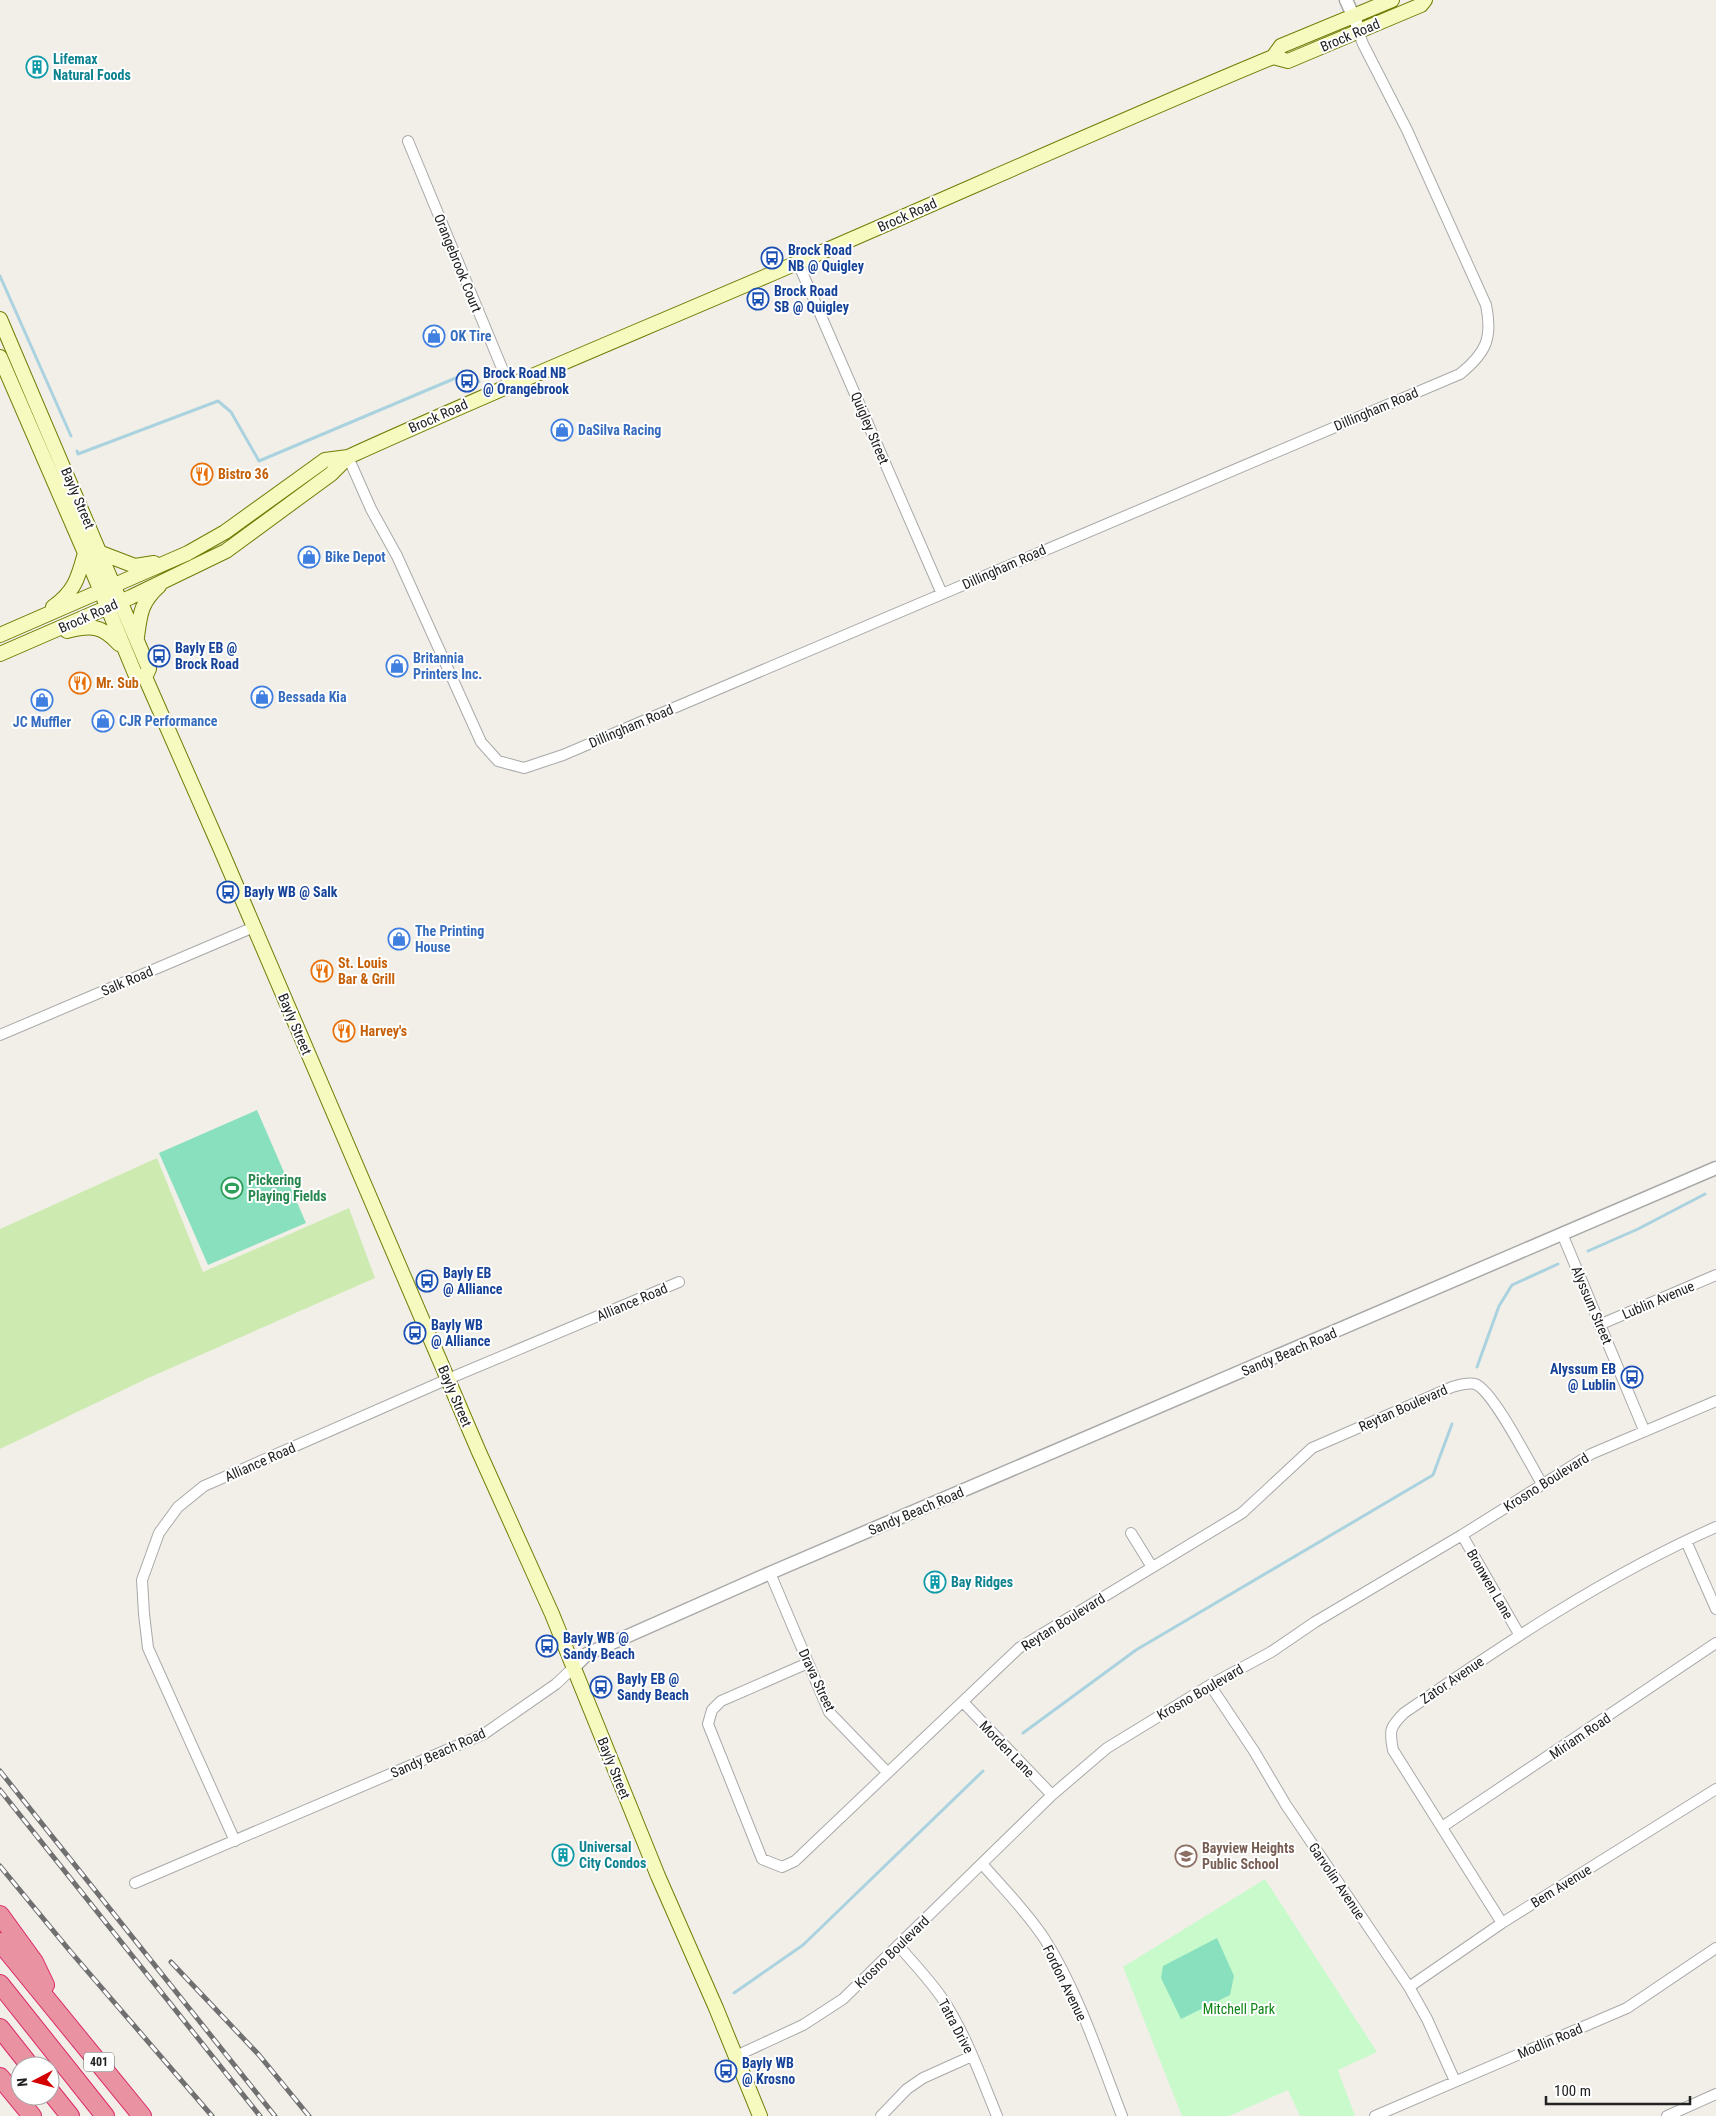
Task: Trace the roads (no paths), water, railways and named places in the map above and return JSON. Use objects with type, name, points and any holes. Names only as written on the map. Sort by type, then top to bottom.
[{"type":"highway","points":[[0,1915],[34,1962],[56,2008]]},
{"type":"highway","name":"401","points":[[0,1942],[56,2008],[142,2116]]},
{"type":"highway","name":"401","points":[[0,1984],[105,2116]]},
{"type":"highway","points":[[0,2028],[22,2056]]},
{"type":"highway","points":[[0,2077],[32,2116]]},
{"type":"highway","points":[[60,2104],[70,2116]]},
{"type":"main road","name":"Brock Road","points":[[1356,23],[1392,0]]},
{"type":"main road","name":"Brock Road","points":[[0,635],[188,553],[225,532],[325,460],[348,457],[508,385],[798,263],[1109,126],[1273,57],[1281,46],[1421,5],[1424,0]]},
{"type":"main road","name":"Bayly Street","points":[[0,319],[115,585],[149,669],[145,677]]},
{"type":"main road","name":"Bayly Street","points":[[0,357],[85,553],[125,652],[136,676],[145,677]]},
{"type":"main road","name":"Brock Road","points":[[0,654],[121,601],[226,551],[331,474],[348,457]]},
{"type":"main road","points":[[33,621],[67,596],[78,577],[85,553]]},
{"type":"main road","points":[[101,553],[135,566],[150,564],[188,553]]},
{"type":"main road","points":[[136,638],[141,609],[151,593],[166,580]]},
{"type":"main road","points":[[37,639],[81,628],[103,630],[125,652]]},
{"type":"main road","name":"Bayly Street","points":[[145,677],[574,1667],[658,1876],[760,2116]]},
{"type":"street","points":[[1346,0],[1356,23]]},
{"type":"street","name":"Dillingham Road","points":[[348,457],[371,509],[397,556],[481,742],[498,761],[524,768],[572,751],[1460,374],[1482,352],[1488,337],[1489,322],[1486,305],[1407,130],[1356,23]]},
{"type":"street","name":"Orangebrook Court","points":[[408,141],[508,385]]},
{"type":"street","name":"Quigley Street","points":[[798,263],[942,594]]},
{"type":"street","name":"Salk Road","points":[[0,1035],[254,927]]},
{"type":"street","name":"Sandy Beach Road","points":[[135,1883],[484,1734],[556,1684],[587,1654],[770,1573],[1563,1236],[1716,1168]]},
{"type":"street","name":"Alyssum Street","points":[[1563,1236],[1644,1430]]},
{"type":"street","name":"Lublin Avenue","points":[[1599,1325],[1716,1275]]},
{"type":"street","name":"Alliance Road","points":[[235,1841],[148,1648],[142,1580],[159,1534],[178,1507],[204,1486],[448,1379],[679,1282]]},
{"type":"street","name":"Reytan Boulevard","points":[[808,1664],[721,1701],[712,1710],[708,1724],[762,1859],[782,1867],[795,1861],[886,1772],[1019,1648],[1242,1514],[1312,1448],[1452,1386],[1476,1384],[1491,1397],[1542,1484]]},
{"type":"street","name":"Krosno Boulevard","points":[[736,2056],[803,2025],[843,2000],[1052,1795],[1107,1748],[1210,1685],[1271,1652],[1315,1622],[1462,1535],[1591,1454],[1716,1401]]},
{"type":"street","name":"Zator Avenue","points":[[1502,1923],[1393,1750],[1390,1733],[1396,1721],[1404,1712],[1519,1634],[1626,1571],[1716,1528]]},
{"type":"street","points":[[1131,1533],[1152,1567]]},
{"type":"street","name":"Bronwen Lane","points":[[1462,1535],[1519,1634]]},
{"type":"street","points":[[1686,1541],[1716,1609]]},
{"type":"street","name":"Drava Street","points":[[770,1573],[829,1712],[886,1772]]},
{"type":"street","name":"Miriam Road","points":[[1442,1827],[1716,1643]]},
{"type":"street","name":"Garvolin Avenue","points":[[1210,1685],[1286,1805],[1408,1987],[1427,2018],[1455,2082]]},
{"type":"street","name":"Morden Lane","points":[[963,1702],[1052,1795]]},
{"type":"street","name":"Bem Avenue","points":[[1408,1987],[1502,1923],[1716,1789]]},
{"type":"street","name":"Fordon Avenue","points":[[982,1865],[1044,1938],[1062,1970],[1122,2116]]},
{"type":"street","name":"Tatra Drive","points":[[898,1945],[925,1974],[945,2002],[972,2056],[997,2116]]},
{"type":"street","name":"Modlin Road","points":[[1375,2116],[1627,2008],[1715,1952]]},
{"type":"street","points":[[881,2116],[908,2089],[923,2078],[972,2056]]},
{"type":"street","points":[[1669,2116],[1716,2094]]},
{"type":"waterway","points":[[0,276],[71,436]]},
{"type":"waterway","points":[[77,451],[78,454],[218,401],[231,412],[259,461],[470,372],[479,382]]},
{"type":"waterway","points":[[1588,1251],[1638,1229],[1705,1194]]},
{"type":"waterway","points":[[1477,1367],[1499,1306],[1512,1285],[1558,1264]]},
{"type":"waterway","points":[[1023,1733],[1136,1650],[1433,1475],[1452,1424]]},
{"type":"waterway","points":[[734,1993],[803,1945],[983,1771]]},
{"type":"railway","points":[[0,1771],[275,2116]]},
{"type":"railway","points":[[0,1790],[260,2116]]},
{"type":"railway","points":[[0,1866],[70,1951],[212,2116]]},
{"type":"railway","points":[[171,1962],[259,2055],[309,2116]]},
{"type":"place","name":"Lifemax Natural Foods","points":[[37,67]]},
{"type":"place","name":"Brock Road NB @ Quigley","points":[[772,258]]},
{"type":"place","name":"Brock Road SB @ Quigley","points":[[758,299]]},
{"type":"place","name":"OK Tire","points":[[434,336]]},
{"type":"place","name":"Brock Road NB @ Orangebrook","points":[[467,381]]},
{"type":"place","name":"DaSilva Racing","points":[[562,430]]},
{"type":"place","name":"Bistro 36","points":[[202,474]]},
{"type":"place","name":"Bike Depot","points":[[309,557]]},
{"type":"place","name":"Bayly EB @ Brock Road","points":[[159,656]]},
{"type":"place","name":"Britannia Printers Inc.","points":[[397,666]]},
{"type":"place","name":"Mr. Sub","points":[[80,683]]},
{"type":"place","name":"Bessada Kia","points":[[262,697]]},
{"type":"place","name":"JC Muffler","points":[[42,700]]},
{"type":"place","name":"CJR Performance","points":[[103,721]]},
{"type":"place","name":"Bayly WB @ Salk","points":[[228,892]]},
{"type":"place","name":"The Printing House","points":[[399,939]]},
{"type":"place","name":"St. Louis Bar & Grill","points":[[322,971]]},
{"type":"place","name":"Harvey's","points":[[344,1031]]},
{"type":"place","name":"Pickering Playing Fields","points":[[232,1188]]},
{"type":"place","name":"Bayly EB @ Alliance","points":[[427,1281]]},
{"type":"place","name":"Bayly WB @ Alliance","points":[[415,1333]]},
{"type":"place","name":"Alyssum EB @ Lublin","points":[[1632,1377]]},
{"type":"place","name":"Bay Ridges","points":[[935,1582]]},
{"type":"place","name":"Bayly WB @ Sandy Beach","points":[[547,1646]]},
{"type":"place","name":"Bayly EB @ Sandy Beach","points":[[601,1687]]},
{"type":"place","name":"Universal City Condos","points":[[563,1855]]},
{"type":"place","name":"Bayview Heights Public School","points":[[1186,1856]]},
{"type":"place","name":"Bayly WB @ Krosno","points":[[726,2071]]},
{"type":"park label","name":"Mitchell Park","points":[[1239,2009]]}]
